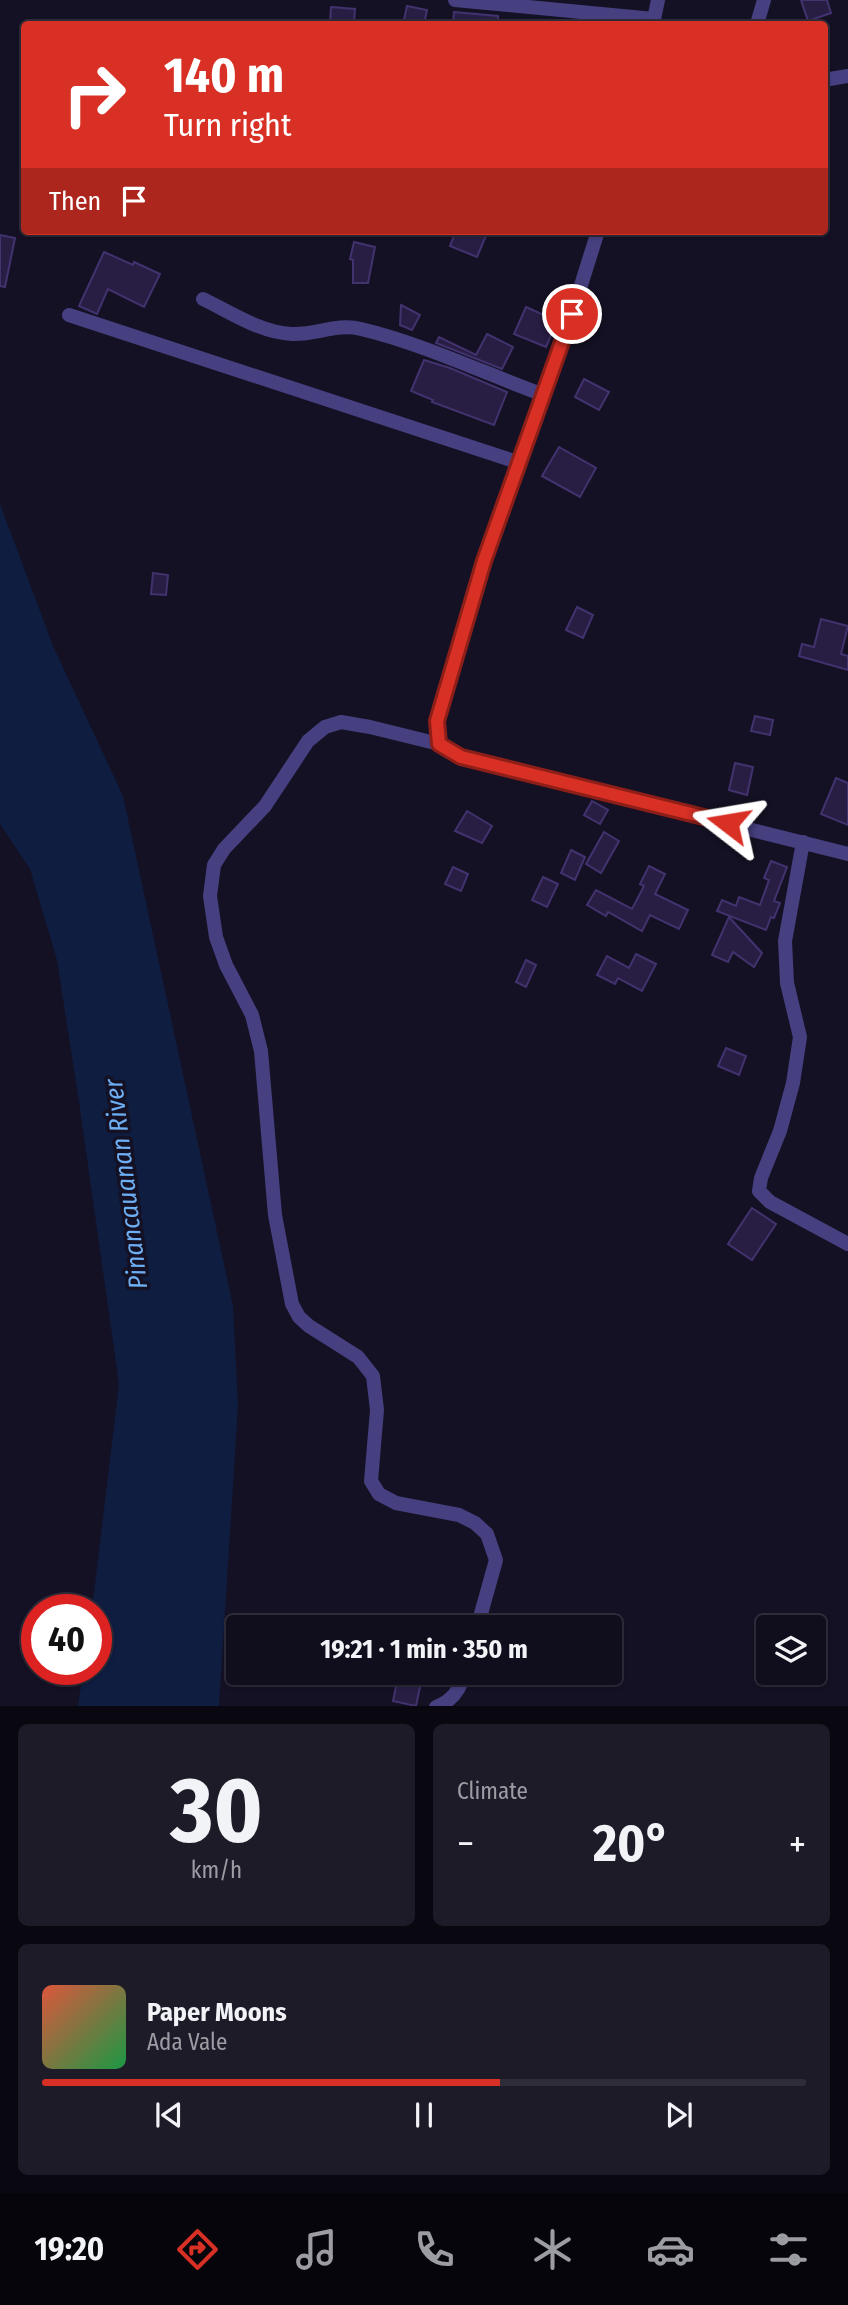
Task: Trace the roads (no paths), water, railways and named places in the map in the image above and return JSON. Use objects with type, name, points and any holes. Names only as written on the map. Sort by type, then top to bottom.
[{"type":"street","points":[[455,0],[644,21]]},
{"type":"street","points":[[653,21],[658,0]]},
{"type":"street","points":[[758,21],[764,0]]},
{"type":"street","points":[[828,79],[848,76]]},
{"type":"street","points":[[439,744],[437,721],[484,561],[544,396],[597,235]]},
{"type":"street","points":[[203,299],[269,331],[291,334],[338,326],[360,328],[404,342],[544,396]]},
{"type":"street","points":[[69,315],[520,463]]},
{"type":"street","points":[[481,1615],[496,1560],[487,1534],[475,1523],[459,1515],[396,1503],[379,1494],[371,1481],[377,1409],[373,1376],[358,1357],[309,1326],[299,1317],[292,1304],[275,1215],[261,1051],[252,1015],[226,965],[216,937],[210,896],[214,865],[224,849],[265,806],[308,741],[325,727],[341,722],[439,744],[461,757],[848,854]]},
{"type":"street","points":[[803,842],[785,941],[787,983],[800,1037],[793,1083],[759,1191],[770,1202],[848,1244]]},
{"type":"street","points":[[436,1706],[455,1694],[461,1685]]},
{"type":"water","name":"Pinancauanan River","points":[[0,504],[53,646],[123,796],[233,1306],[238,1405],[219,1706],[78,1706],[81,1685],[112,1685],[112,1594],[94,1594],[119,1384],[57,960],[30,869],[0,824]]}]
